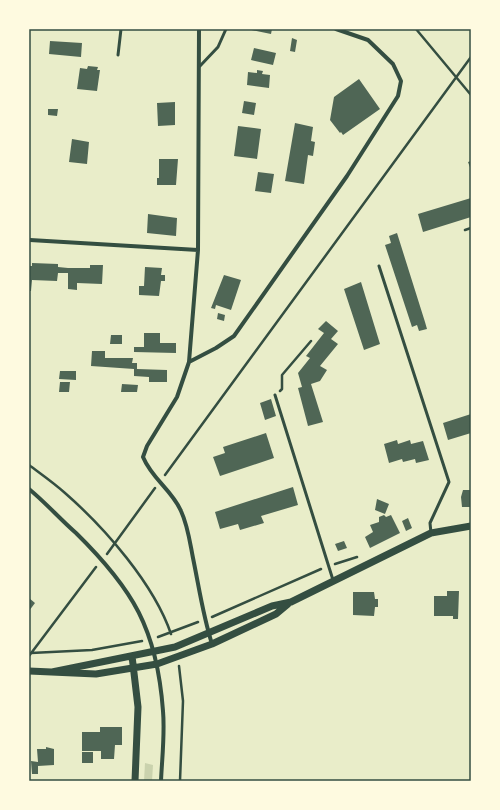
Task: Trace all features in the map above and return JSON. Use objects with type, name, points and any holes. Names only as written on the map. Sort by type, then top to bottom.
[{"type":"street","points":[[199,29],[198,250],[189,362],[178,398],[147,446],[143,457],[148,470],[176,501],[182,512],[205,620],[212,644]]},
{"type":"street","points":[[189,362],[216,348],[234,336],[347,176],[398,96],[401,81],[393,64],[368,40],[336,29]]},
{"type":"street","points":[[30,240],[198,250]]},
{"type":"street","points":[[29,490],[102,559],[131,596],[151,640],[157,664],[163,712],[161,781]]},
{"type":"street","points":[[29,671],[85,675],[134,669],[157,664],[212,644],[276,614],[291,602],[431,533],[471,526]]},
{"type":"street","points":[[52,672],[93,662],[154,652],[184,644],[272,606],[291,602]]},
{"type":"street","points":[[132,656],[138,708],[135,781]]},
{"type":"lane","points":[[118,55],[121,29]]},
{"type":"lane","points":[[200,66],[218,47],[226,29]]},
{"type":"lane","points":[[379,266],[449,482],[430,523],[431,533]]},
{"type":"lane","points":[[274,395],[333,581]]},
{"type":"path","points":[[416,29],[471,94]]},
{"type":"path","points":[[179,456],[471,57]]},
{"type":"path","points":[[465,230],[471,228]]},
{"type":"path","points":[[274,395],[282,389],[282,375],[311,341]]},
{"type":"path","points":[[29,465],[65,493],[114,544]]},
{"type":"path","points":[[30,655],[145,502]]},
{"type":"path","points":[[30,655],[92,650],[151,640],[205,620],[329,566],[358,556]]},
{"type":"green space","points":[[145,763],[153,765],[152,781],[144,781]]},
{"type":"building","points":[[247,29],[272,29],[271,34]]},
{"type":"building","points":[[292,38],[297,40],[295,52],[290,51]]},
{"type":"building","points":[[50,41],[82,43],[81,57],[49,54]]},
{"type":"building","points":[[254,48],[276,53],[273,65],[251,60]]},
{"type":"building","points":[[88,66],[98,67],[97,70],[100,70],[97,91],[77,89],[80,68],[87,69]]},
{"type":"building","points":[[257,70],[263,71],[262,74],[270,75],[269,88],[247,85],[248,72],[257,73]]},
{"type":"building","points":[[359,79],[380,109],[343,135],[330,120],[334,97]]},
{"type":"building","points":[[244,101],[256,103],[254,115],[242,113]]},
{"type":"building","points":[[175,102],[175,125],[158,126],[157,103]]},
{"type":"building","points":[[48,109],[58,109],[57,116],[48,115]]},
{"type":"building","points":[[295,123],[313,127],[311,141],[315,142],[313,156],[308,155],[304,184],[285,181]]},
{"type":"building","points":[[238,126],[261,129],[257,159],[234,156]]},
{"type":"building","points":[[72,139],[89,142],[87,164],[69,162]]},
{"type":"building","points":[[159,159],[178,159],[176,185],[157,185],[157,178],[159,178]]},
{"type":"building","points":[[471,161],[471,170],[468,162]]},
{"type":"building","points":[[258,172],[274,174],[271,193],[255,191]]},
{"type":"building","points":[[471,198],[471,217],[423,232],[418,214]]},
{"type":"building","points":[[148,214],[177,218],[176,236],[147,233]]},
{"type":"building","points":[[397,233],[427,329],[419,331],[417,325],[412,327],[385,245],[391,243],[389,236]]},
{"type":"building","points":[[32,263],[58,264],[58,267],[68,268],[90,268],[90,265],[103,265],[102,284],[77,283],[77,290],[68,289],[68,273],[58,273],[57,281],[32,280],[31,291],[29,291],[29,266],[32,266]]},
{"type":"building","points":[[145,267],[162,268],[161,275],[165,275],[165,281],[161,281],[159,296],[139,295],[139,286],[144,286]]},
{"type":"building","points":[[224,275],[241,280],[231,310],[216,305],[215,309],[211,308]]},
{"type":"building","points":[[361,282],[380,344],[364,350],[344,289]]},
{"type":"building","points":[[218,313],[225,315],[224,321],[217,319]]},
{"type":"building","points":[[326,321],[338,331],[331,339],[338,344],[320,366],[327,370],[320,381],[311,384],[323,422],[308,426],[298,388],[302,387],[298,373],[310,358],[306,356],[324,333],[318,329]]},
{"type":"building","points":[[144,333],[160,333],[160,343],[176,343],[176,353],[134,352],[134,347],[144,347]]},
{"type":"building","points":[[111,335],[122,335],[122,344],[110,344]]},
{"type":"building","points":[[92,351],[105,351],[105,358],[133,358],[132,363],[137,363],[137,369],[167,370],[167,382],[149,382],[149,377],[134,376],[134,369],[91,366]]},
{"type":"building","points":[[60,371],[76,371],[76,380],[59,379]]},
{"type":"building","points":[[60,382],[70,382],[69,392],[59,392]]},
{"type":"building","points":[[122,384],[138,385],[137,392],[121,392]]},
{"type":"building","points":[[271,399],[276,416],[265,420],[260,403]]},
{"type":"building","points":[[471,414],[471,433],[448,440],[443,423]]},
{"type":"building","points":[[266,433],[274,458],[220,476],[213,457],[225,453],[223,447]]},
{"type":"building","points":[[397,440],[398,444],[410,440],[411,444],[423,441],[429,460],[416,463],[415,459],[403,462],[402,459],[389,463],[384,444]]},
{"type":"building","points":[[293,487],[298,505],[261,516],[264,523],[240,530],[238,524],[220,529],[215,512]]},
{"type":"building","points":[[463,490],[471,490],[471,507],[462,507],[461,497]]},
{"type":"building","points":[[377,499],[389,504],[385,514],[375,510]]},
{"type":"building","points":[[384,515],[386,517],[391,515],[400,533],[370,548],[365,537],[373,532],[370,525],[379,522],[379,517]]},
{"type":"building","points":[[408,518],[412,528],[406,531],[402,521]]},
{"type":"building","points":[[344,541],[347,548],[338,551],[335,544]]},
{"type":"building","points":[[447,591],[459,591],[458,619],[453,619],[453,616],[434,616],[434,596],[447,596]]},
{"type":"building","points":[[353,592],[374,592],[375,599],[378,599],[378,607],[375,607],[374,616],[353,615]]},
{"type":"building","points":[[29,598],[35,603],[29,611]]},
{"type":"building","points":[[100,727],[122,727],[122,745],[115,745],[114,759],[101,759],[101,751],[82,751],[82,732],[100,732]]},
{"type":"building","points":[[46,747],[54,749],[54,765],[38,766],[38,774],[32,774],[31,761],[38,762],[37,749],[46,749]]},
{"type":"building","points":[[82,752],[93,752],[93,763],[82,763]]}]
